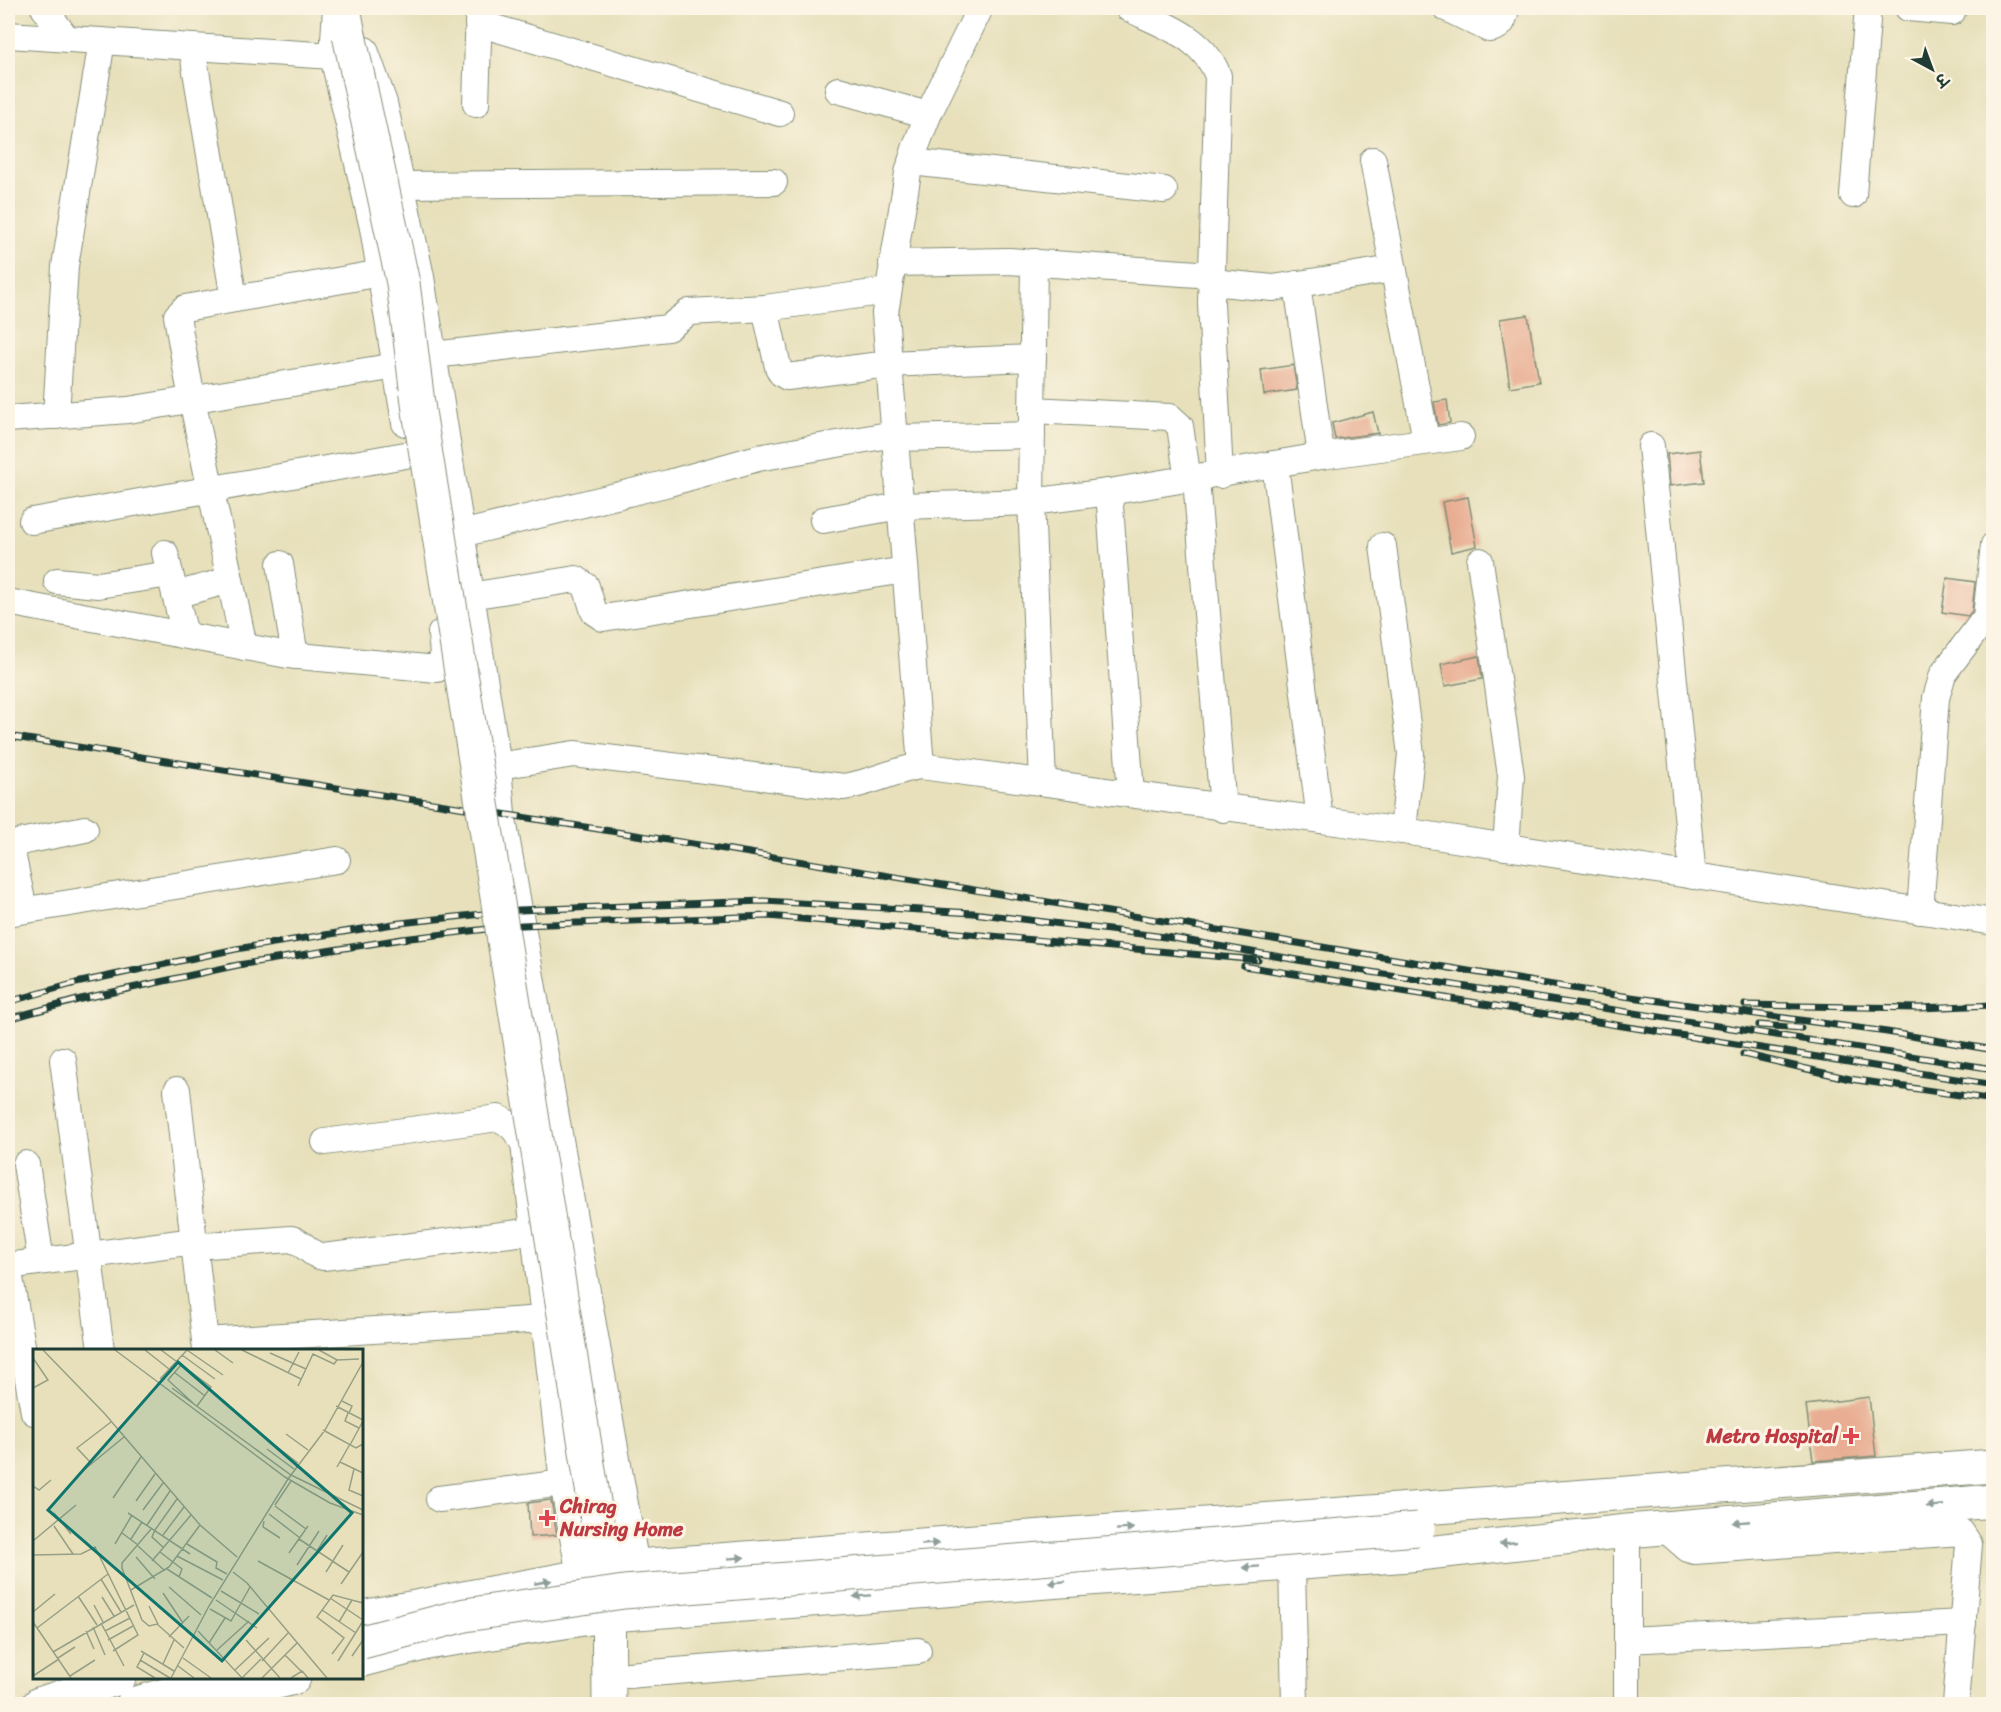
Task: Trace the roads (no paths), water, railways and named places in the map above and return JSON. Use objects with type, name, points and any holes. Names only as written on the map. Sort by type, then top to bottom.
[{"type":"main road","points":[[342,23],[403,284],[419,411],[597,1520],[608,1570],[611,1624],[607,1676],[609,1704]]},
{"type":"main road","points":[[363,1617],[608,1570],[1994,1466]]},
{"type":"main road","points":[[363,1642],[465,1615],[624,1592],[1418,1529],[1533,1517],[1568,1498]]},
{"type":"main road","points":[[363,1660],[427,1643],[611,1624],[1409,1555],[1627,1531],[1994,1501]]},
{"type":"main road","points":[[1533,1517],[1565,1537]]},
{"type":"main road","points":[[611,1624],[628,1690]]},
{"type":"main road","points":[[39,1704],[113,1679]]},
{"type":"main road","points":[[133,1704],[220,1679]]},
{"type":"main road","points":[[190,1704],[286,1679]]},
{"type":"street","points":[[44,8],[67,39]]},
{"type":"street","points":[[921,766],[885,313],[911,162],[928,115],[980,8]]},
{"type":"street","points":[[1128,8],[1188,37],[1212,60],[1218,76],[1202,478],[1224,809]]},
{"type":"street","points":[[1446,8],[1489,29],[1502,24],[1506,8]]},
{"type":"street","points":[[1853,195],[1869,8]]},
{"type":"street","points":[[1908,8],[1952,12]]},
{"type":"street","points":[[476,104],[479,15],[780,112]]},
{"type":"street","points":[[8,35],[192,47],[342,23]]},
{"type":"street","points":[[342,23],[384,103],[421,277],[498,766],[502,814],[608,1570]]},
{"type":"street","points":[[8,602],[295,656],[437,669],[444,665],[445,659],[373,228],[342,23]]},
{"type":"street","points":[[56,416],[66,255],[102,41]]},
{"type":"street","points":[[192,47],[234,299]]},
{"type":"street","points":[[838,90],[928,115]]},
{"type":"street","points":[[1373,160],[1426,440]]},
{"type":"street","points":[[911,162],[1164,190]]},
{"type":"street","points":[[402,186],[774,182]]},
{"type":"street","points":[[1035,262],[1031,502],[1043,782]]},
{"type":"street","points":[[892,263],[1035,262],[1211,278],[1261,289],[1393,269]]},
{"type":"street","points":[[244,647],[212,489],[190,399],[177,316],[185,308],[381,273]]},
{"type":"street","points":[[1297,284],[1321,456]]},
{"type":"street","points":[[433,355],[668,328],[689,312],[765,309],[888,291]]},
{"type":"street","points":[[765,309],[778,367],[787,376],[888,364],[1033,358]]},
{"type":"street","points":[[8,419],[128,410],[396,366]]},
{"type":"street","points":[[1032,410],[1170,417],[1180,426],[1202,478]]},
{"type":"street","points":[[461,534],[669,483],[758,458],[894,436],[1032,435]]},
{"type":"street","points":[[824,520],[900,506],[1031,502],[1109,492],[1321,456],[1461,437]]},
{"type":"street","points":[[1651,446],[1693,876]]},
{"type":"street","points":[[32,521],[411,454]]},
{"type":"street","points":[[1275,464],[1320,820]]},
{"type":"street","points":[[1109,492],[1131,794]]},
{"type":"street","points":[[1920,911],[1936,698],[1943,674],[1986,617],[1994,545]]},
{"type":"street","points":[[1383,546],[1411,754],[1403,831]]},
{"type":"street","points":[[1480,561],[1511,776],[1506,847]]},
{"type":"street","points":[[280,564],[295,656]]},
{"type":"street","points":[[470,596],[576,579],[586,586],[594,612],[603,618],[905,570]]},
{"type":"street","points":[[57,581],[98,585],[170,574],[230,580]]},
{"type":"street","points":[[170,574],[185,635]]},
{"type":"street","points":[[498,766],[574,754],[844,787],[860,785],[905,768],[921,766],[1224,809],[1403,831],[1994,922]]},
{"type":"street","points":[[85,829],[20,842],[14,846],[12,853],[16,912],[337,860]]},
{"type":"street","points":[[63,1060],[100,1349]]},
{"type":"street","points":[[177,1090],[206,1346],[544,1319]]},
{"type":"street","points":[[325,1142],[498,1118],[507,1122],[524,1144],[563,1483],[608,1570]]},
{"type":"street","points":[[26,1164],[42,1261]]},
{"type":"street","points":[[33,1406],[8,1267],[88,1254],[194,1244],[291,1239],[299,1241],[318,1256],[323,1257],[534,1231]]},
{"type":"street","points":[[439,1499],[563,1483]]},
{"type":"street","points":[[1665,1529],[1688,1549],[1694,1551],[1961,1532],[1969,1544],[1956,1704]]},
{"type":"street","points":[[1627,1531],[1627,1704]]},
{"type":"street","points":[[1292,1564],[1295,1704]]},
{"type":"street","points":[[1627,1640],[1962,1623]]},
{"type":"street","points":[[628,1690],[918,1651]]},
{"type":"railway","points":[[8,736],[731,850],[1596,992]]},
{"type":"railway","points":[[8,1002],[76,983],[236,949],[400,923],[519,910],[764,901],[973,913],[1173,938],[1326,965],[1994,1069]]},
{"type":"railway","points":[[8,1019],[81,999],[238,965],[402,939],[522,925],[768,916],[1258,960]]},
{"type":"railway","points":[[1244,966],[1994,1085]]},
{"type":"railway","points":[[1587,991],[1887,1032],[1994,1050]]},
{"type":"railway","points":[[1745,1005],[1919,1008],[1994,1005]]},
{"type":"railway","points":[[1759,1025],[1801,1028]]},
{"type":"railway","points":[[1743,1054],[1850,1079],[1994,1100]]},
{"type":"place","name":"Metro Hospital","points":[[1851,1436]]},
{"type":"place","name":"Chirag Nursing Home","points":[[547,1518]]}]
